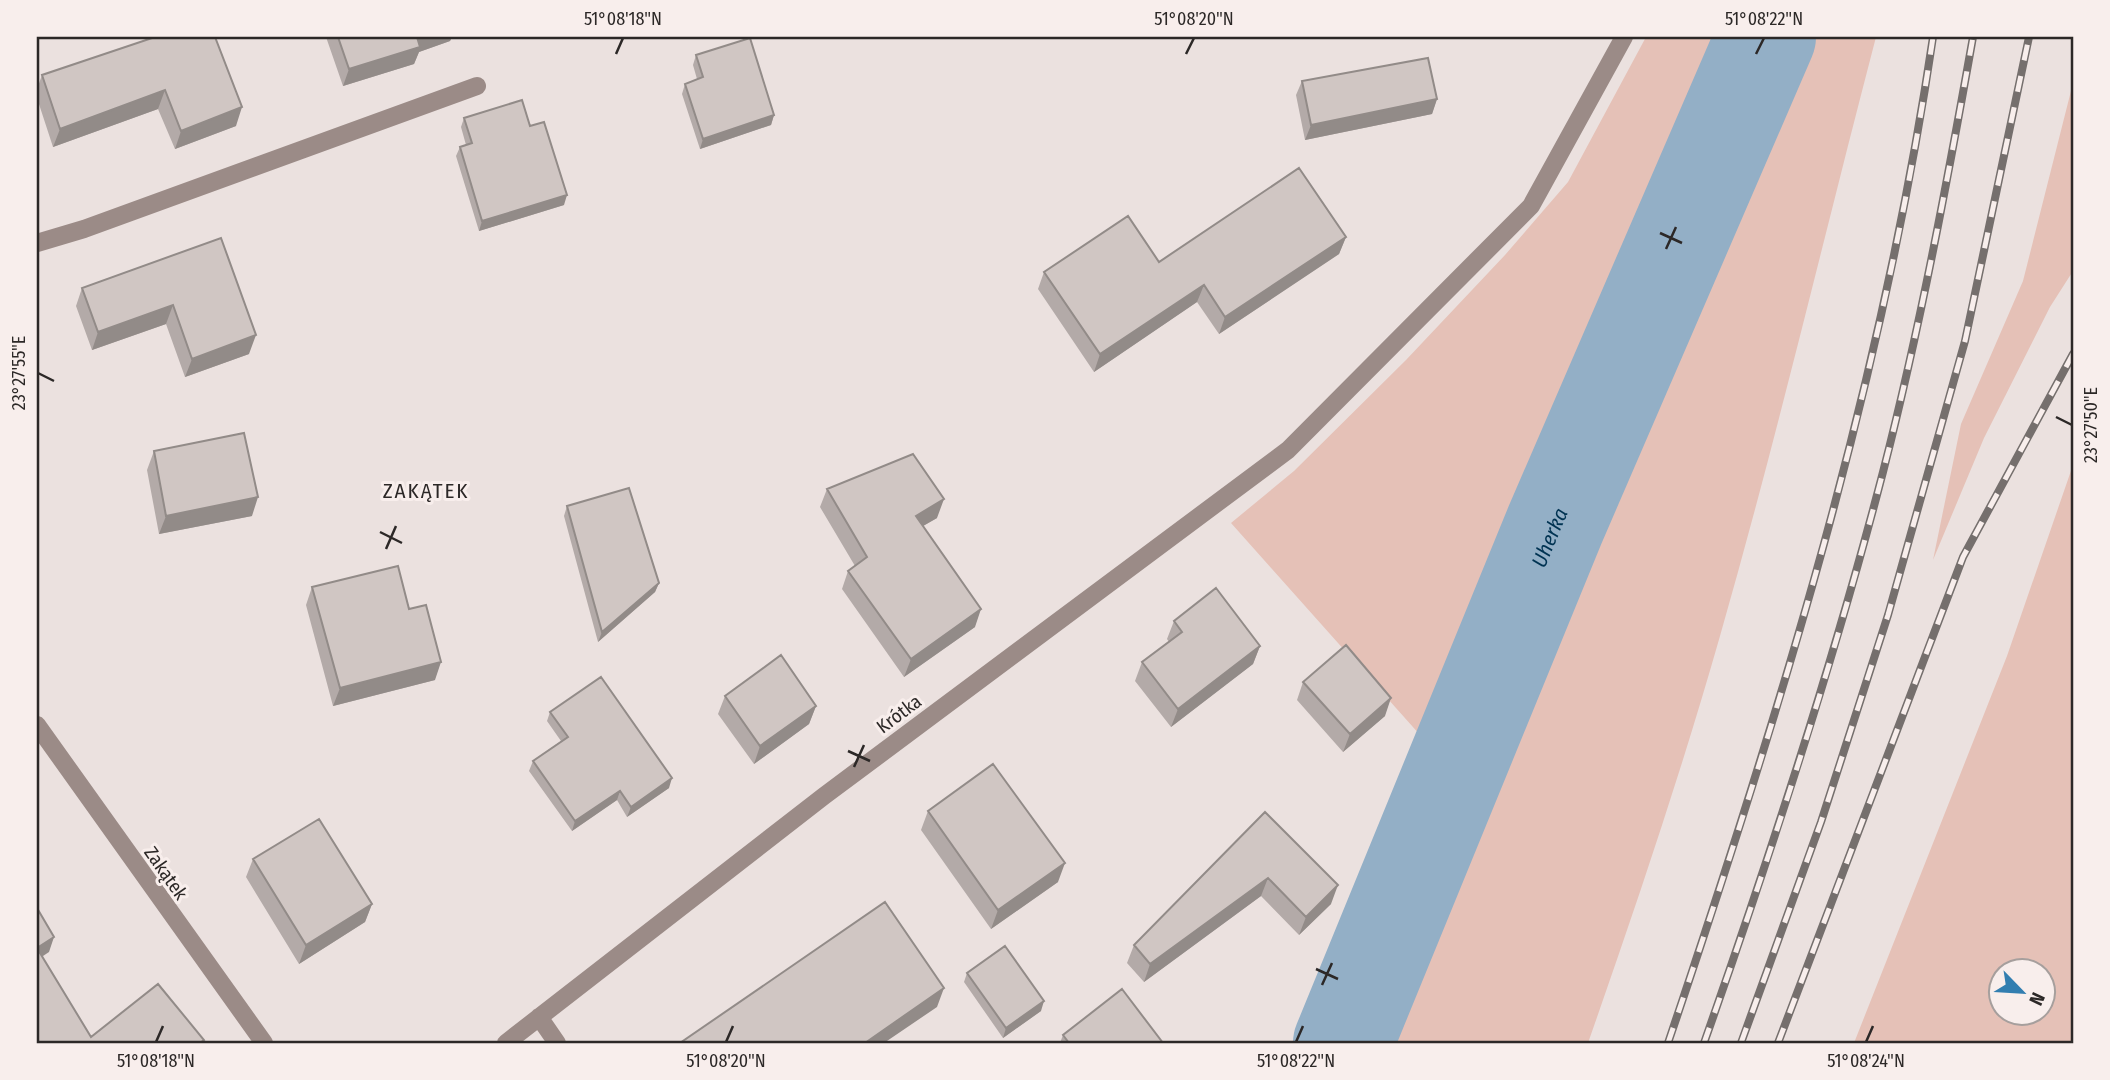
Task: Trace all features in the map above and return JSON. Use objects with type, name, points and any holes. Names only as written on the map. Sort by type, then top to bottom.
[{"type":"street","name":"Krótka","points":[[506,1043],[835,788],[1288,450],[1531,206],[1624,37]]},
{"type":"street","points":[[37,243],[84,229],[477,86]]},
{"type":"street","name":"Zakątek","points":[[37,725],[264,1043]]},
{"type":"street","points":[[539,1017],[557,1043]]},
{"type":"shaded area","points":[[1646,37],[1876,37],[1781,411],[1720,636],[1657,841],[1588,1043],[1291,1043],[1320,1005],[1429,745],[1231,523],[1294,471],[1406,360],[1505,255],[1568,182]]},
{"type":"shaded area","points":[[2073,83],[2073,271],[2050,307],[1984,438],[1933,560],[1961,424],[2023,281]]},
{"type":"shaded area","points":[[2073,465],[2073,1043],[1854,1043],[2007,656]]},
{"type":"building","points":[[155,37],[215,37],[242,107],[181,131],[165,90],[60,129],[42,75]]},
{"type":"building","points":[[338,37],[417,37],[420,47],[349,69]]},
{"type":"building","points":[[750,38],[774,115],[703,139],[685,84],[703,77],[696,55]]},
{"type":"building","points":[[1428,58],[1437,99],[1311,125],[1302,81]]},
{"type":"building","points":[[522,100],[530,126],[544,122],[567,195],[482,221],[460,147],[472,143],[464,118]]},
{"type":"building","points":[[1299,168],[1346,237],[1225,317],[1204,285],[1100,354],[1044,272],[1128,216],[1159,262]]},
{"type":"building","points":[[221,238],[256,335],[192,359],[173,305],[98,332],[82,288]]},
{"type":"building","points":[[244,433],[258,497],[166,516],[154,451]]},
{"type":"building","points":[[913,454],[944,499],[916,516],[981,609],[911,659],[848,571],[867,557],[827,489]]},
{"type":"building","points":[[629,488],[659,583],[602,632],[567,506]]},
{"type":"building","points":[[398,566],[409,609],[426,605],[441,662],[340,688],[312,587]]},
{"type":"building","points":[[1216,588],[1260,646],[1178,709],[1142,662],[1182,632],[1174,621]]},
{"type":"building","points":[[1346,645],[1391,698],[1350,734],[1303,682]]},
{"type":"building","points":[[781,655],[816,706],[760,746],[725,696]]},
{"type":"building","points":[[601,677],[672,778],[631,807],[620,791],[575,821],[533,761],[568,737],[550,712]]},
{"type":"building","points":[[993,764],[1065,863],[998,910],[928,811]]},
{"type":"building","points":[[1265,812],[1338,885],[1306,917],[1268,878],[1150,964],[1134,945]]},
{"type":"building","points":[[319,819],[372,904],[306,945],[253,859]]},
{"type":"building","points":[[885,902],[944,988],[865,1043],[680,1043]]},
{"type":"building","points":[[37,908],[54,937],[37,948]]},
{"type":"building","points":[[1005,946],[1044,1001],[1006,1028],[967,973]]},
{"type":"building","points":[[37,948],[91,1037],[158,984],[204,1040],[200,1043],[37,1043]]},
{"type":"building","points":[[1122,989],[1163,1043],[1069,1043],[1063,1035]]},
{"type":"waterway","name":"Uherka","points":[[1343,1043],[1555,525],[1766,37]]},
{"type":"railway","points":[[1668,1043],[1788,671],[1823,546],[1886,294],[1912,166],[1933,37]]},
{"type":"railway","points":[[1704,1043],[1800,760],[1864,544],[1909,364],[1973,37]]},
{"type":"railway","points":[[1741,1043],[1821,822],[1888,615],[1965,341],[2029,37]]},
{"type":"railway","points":[[1778,1043],[1963,557],[2073,354]]},
{"type":"district","name":"ZAKĄTEK","points":[[426,491]]}]
